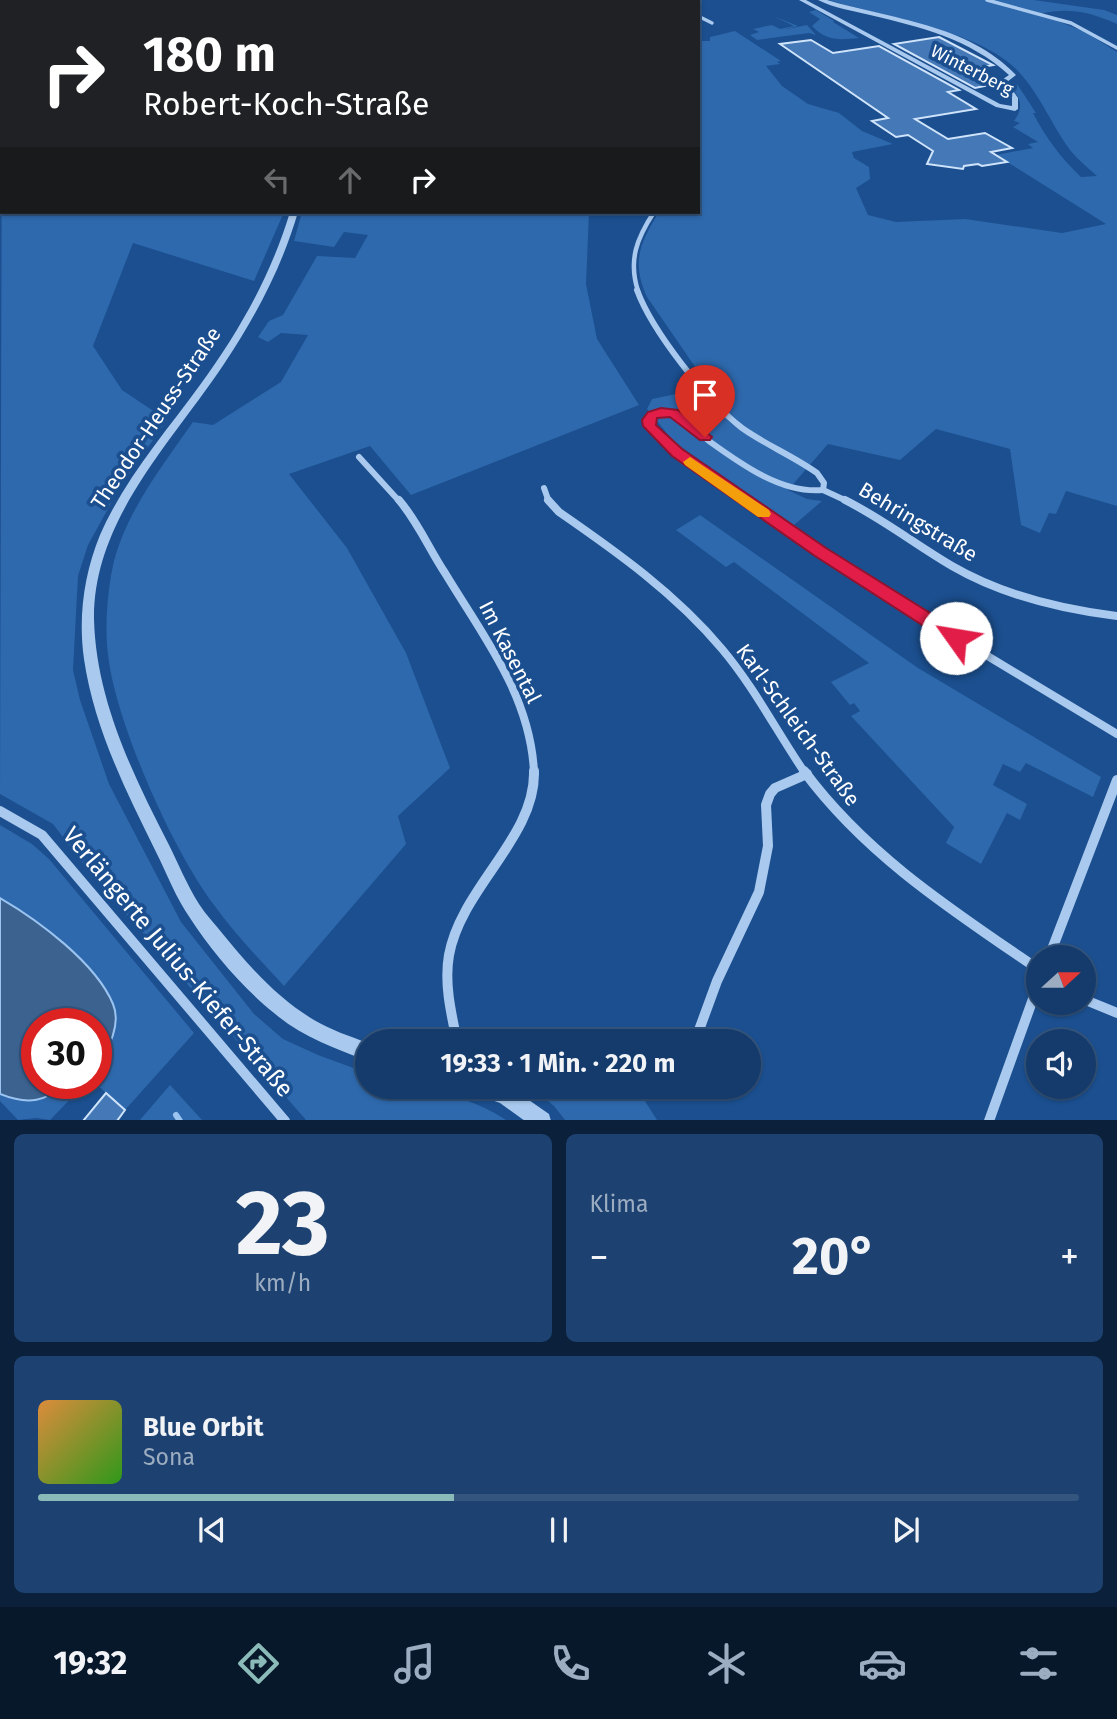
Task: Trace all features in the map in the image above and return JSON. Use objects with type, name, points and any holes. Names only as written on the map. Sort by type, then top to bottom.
[{"type":"street","name":"Winterberg","points":[[802,0],[1001,107],[1010,109],[1016,106],[1003,82],[1013,75],[986,52],[944,34],[821,0]]},
{"type":"street","points":[[987,0],[1061,20],[1088,31],[1117,48]]},
{"type":"street","points":[[700,17],[712,23]]},
{"type":"street","name":"Theodor-Heuss-Straße","points":[[293,214],[276,262],[254,309],[224,358],[136,484],[107,534],[96,560],[89,635],[98,695],[109,735],[126,778],[195,912],[253,984],[276,1006],[325,1037],[355,1047]]},
{"type":"street","points":[[653,214],[638,237],[634,251],[635,282],[640,298],[695,378],[721,409],[743,428],[817,473],[824,483],[822,490]]},
{"type":"street","name":"Behringstraße","points":[[1117,616],[1065,607],[986,582],[935,556],[854,503],[822,490],[814,493],[802,492],[766,475],[724,451],[673,413],[661,412],[652,415],[649,420],[650,426],[677,452],[821,552],[956,638],[1117,734]]},
{"type":"street","name":"Im Kasental","points":[[359,457],[404,507],[498,657],[517,697],[529,732],[534,759],[533,798],[527,813],[460,921],[449,954],[449,990],[455,1029]]},
{"type":"street","name":"Karl-Schleich-Straße","points":[[544,488],[549,502],[559,512],[644,573],[721,648],[807,774],[831,806],[862,839],[948,908],[1026,961]]},
{"type":"street","points":[[699,1029],[720,972],[759,892],[768,846],[766,805],[770,794],[775,788],[807,774]]},
{"type":"street","points":[[1054,945],[1117,780]]},
{"type":"street","name":"Verlängerte Julius-Kiefer-Straße","points":[[0,811],[42,835],[284,1120]]},
{"type":"street","points":[[1096,1004],[1117,1013]]},
{"type":"street","points":[[989,1120],[1027,1015]]},
{"type":"street","points":[[502,1099],[526,1113]]},
{"type":"shaded area","points":[[829,0],[1034,0],[1104,10],[1117,15],[1117,24],[1079,12],[1040,14],[1085,32],[1117,52],[1117,506],[1066,491],[1056,514],[1049,513],[1040,533],[1021,525],[1010,449],[936,429],[900,460],[828,444],[788,490],[807,499],[822,501],[794,525],[674,442],[647,409],[652,399],[709,387],[647,297],[639,273],[643,243],[658,214],[700,214],[700,41],[710,41],[710,37],[735,31],[781,61],[777,62],[780,64],[766,66],[782,86],[808,104],[839,113],[862,131],[893,144],[852,152],[854,158],[869,167],[870,179],[856,188],[868,215],[896,222],[965,219],[1062,233],[1106,224],[996,155],[1033,148],[1028,144],[1038,142],[1013,127],[1020,123],[1014,121],[1020,101],[1008,84],[1017,84],[1036,113],[1033,113],[1043,131],[1067,162],[1081,177],[1097,176],[1070,150],[1039,99],[1017,70],[1000,56],[979,45],[929,26]]},
{"type":"shaded area","points":[[816,10],[859,38],[839,39],[822,34],[812,26],[820,19],[809,12]]},
{"type":"shaded area","points":[[773,16],[798,26],[782,30],[807,25],[816,35],[809,33],[757,40],[750,35],[759,32],[753,29],[772,25],[780,29],[794,26]]},
{"type":"shaded area","points":[[2,214],[283,214],[254,281],[133,243],[93,346],[122,390],[167,420],[120,487],[88,545],[78,576],[73,670],[80,700],[109,784],[181,922],[254,1014],[283,1039],[355,1069],[355,1099],[463,1099],[506,1120],[306,1120],[91,874],[53,824],[0,794]]},
{"type":"shaded area","points":[[301,214],[589,214],[586,284],[597,339],[639,405],[411,495],[370,446],[289,474],[347,548],[406,653],[450,768],[398,816],[406,844],[284,986],[214,905],[165,822],[124,721],[109,662],[107,624],[108,598],[120,542],[137,506],[159,471],[193,422],[213,425],[281,382],[308,335],[281,333],[268,342],[258,337],[269,321],[283,315],[317,256],[355,258],[368,235],[344,232],[334,247],[294,241]]},
{"type":"shaded area","points":[[700,515],[918,668],[1101,777],[1093,797],[1026,763],[1020,772],[1003,764],[993,785],[1027,804],[1020,820],[1007,813],[981,864],[946,843],[954,827],[851,716],[860,711],[854,703],[850,705],[831,682],[869,663],[734,562],[726,567],[676,530]]},
{"type":"shaded area","points":[[0,825],[32,844],[49,859],[194,1033],[125,1110],[112,1098],[112,1008],[21,1008],[21,1099],[70,1099],[50,1120],[18,1120],[0,1101]]},
{"type":"shaded area","points":[[0,898],[48,930],[80,958],[105,989],[113,1004],[116,1019],[112,1038],[112,1008],[21,1008],[21,1099],[40,1099],[20,1100],[0,1094]]},
{"type":"shaded area","points":[[170,1085],[202,1120],[140,1120]]},
{"type":"shaded area","points":[[546,1099],[644,1099],[657,1120],[565,1120]]},
{"type":"building","points":[[939,37],[993,65],[967,70],[994,84],[975,88],[894,44]]},
{"type":"building","points":[[811,40],[833,53],[879,46],[959,90],[948,92],[976,109],[915,119],[948,139],[985,133],[1012,148],[991,152],[1007,162],[964,166],[963,169],[927,164],[933,151],[908,135],[896,137],[872,121],[888,118],[780,44]]},
{"type":"building","points":[[112,1098],[125,1110],[118,1120],[84,1120],[101,1099]]},
{"type":"waterway","points":[[176,1115],[179,1120]]},
{"type":"slow traffic","points":[[690,462],[763,514]]},
{"type":"route","points":[[705,437],[673,413],[661,412],[652,415],[649,420],[650,426],[677,452],[756,509],[956,638]]}]
